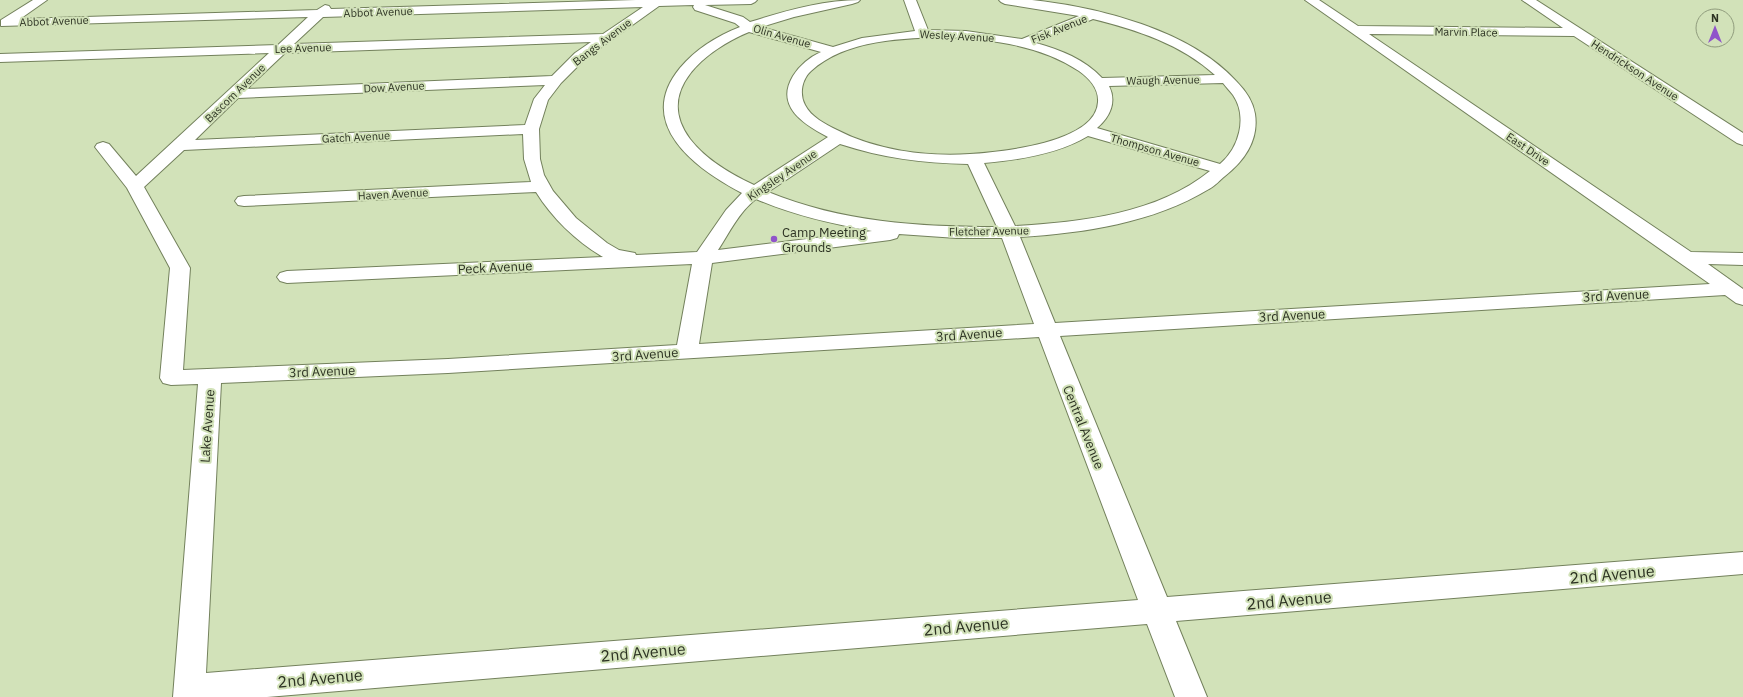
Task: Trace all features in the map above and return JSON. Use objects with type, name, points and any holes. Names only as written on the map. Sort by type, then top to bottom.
[{"type":"street","points":[[2,24],[41,0]]},
{"type":"street","name":"Bascom Avenue","points":[[135,186],[181,146],[232,94],[335,0]]},
{"type":"street","name":"Abbot Avenue","points":[[2,24],[587,3],[656,3],[751,0]]},
{"type":"street","name":"Fletcher Avenue","points":[[854,0],[778,18],[750,28],[718,44],[692,62],[676,84],[670,108],[672,121],[687,146],[716,172],[754,193],[788,205],[836,218],[883,226],[964,233],[1009,233],[1050,230],[1124,217],[1156,207],[1183,196],[1206,184],[1224,170],[1238,155],[1246,140],[1248,125],[1247,110],[1241,95],[1220,71],[1207,61],[1175,43],[1090,10],[1005,0]]},
{"type":"street","points":[[910,0],[923,34]]},
{"type":"street","name":"East Drive","points":[[1311,0],[1687,258],[1735,294]]},
{"type":"street","name":"Hendrickson Avenue","points":[[1528,0],[1743,140]]},
{"type":"street","name":"Olin Avenue","points":[[683,2],[739,20],[750,28],[834,51]]},
{"type":"street","name":"Bangs Avenue","points":[[531,129],[541,99],[556,80],[580,56],[656,3]]},
{"type":"street","name":"Fisk Avenue","points":[[1024,43],[1090,10]]},
{"type":"street","name":"Marvin Place","points":[[1355,30],[1578,32]]},
{"type":"street","name":"Wesley Avenue","points":[[923,34],[973,35],[1024,43],[1075,62],[1088,70],[1099,82],[1104,90],[1106,100],[1104,110],[1097,121],[1086,130],[1070,139],[1043,148],[1002,156],[943,158],[900,154],[878,150],[838,137],[818,126],[804,115],[796,103],[794,91],[797,80],[805,69],[818,59],[849,46],[884,38],[923,34]]},
{"type":"street","name":"Lee Avenue","points":[[0,58],[605,38]]},
{"type":"street","name":"Waugh Avenue","points":[[1099,82],[1227,79]]},
{"type":"street","name":"Dow Avenue","points":[[232,94],[556,80]]},
{"type":"street","points":[[531,129],[532,159],[536,175],[545,194],[570,222],[600,247],[614,255],[650,260]]},
{"type":"street","name":"Gatch Avenue","points":[[181,146],[531,129]]},
{"type":"street","name":"Thompson Avenue","points":[[1086,130],[1224,170]]},
{"type":"street","name":"Kingsley Avenue","points":[[703,258],[742,201],[838,137]]},
{"type":"street","name":"Lake Avenue","points":[[103,147],[135,186],[180,268],[171,378],[210,376],[189,693]]},
{"type":"street","name":"Central Avenue","points":[[974,158],[1009,233],[1191,697]]},
{"type":"street","name":"Haven Avenue","points":[[244,201],[542,187]]},
{"type":"street","points":[[687,352],[703,258],[919,230]]},
{"type":"street","name":"Peck Avenue","points":[[287,277],[703,258]]},
{"type":"street","points":[[1687,258],[1743,259]]},
{"type":"street","name":"3rd Avenue","points":[[210,376],[456,366],[1046,330],[1735,294]]},
{"type":"street","name":"2nd Avenue","points":[[189,693],[1743,563]]},
{"type":"place","name":"Camp Meeting Grounds","points":[[774,239]]}]
